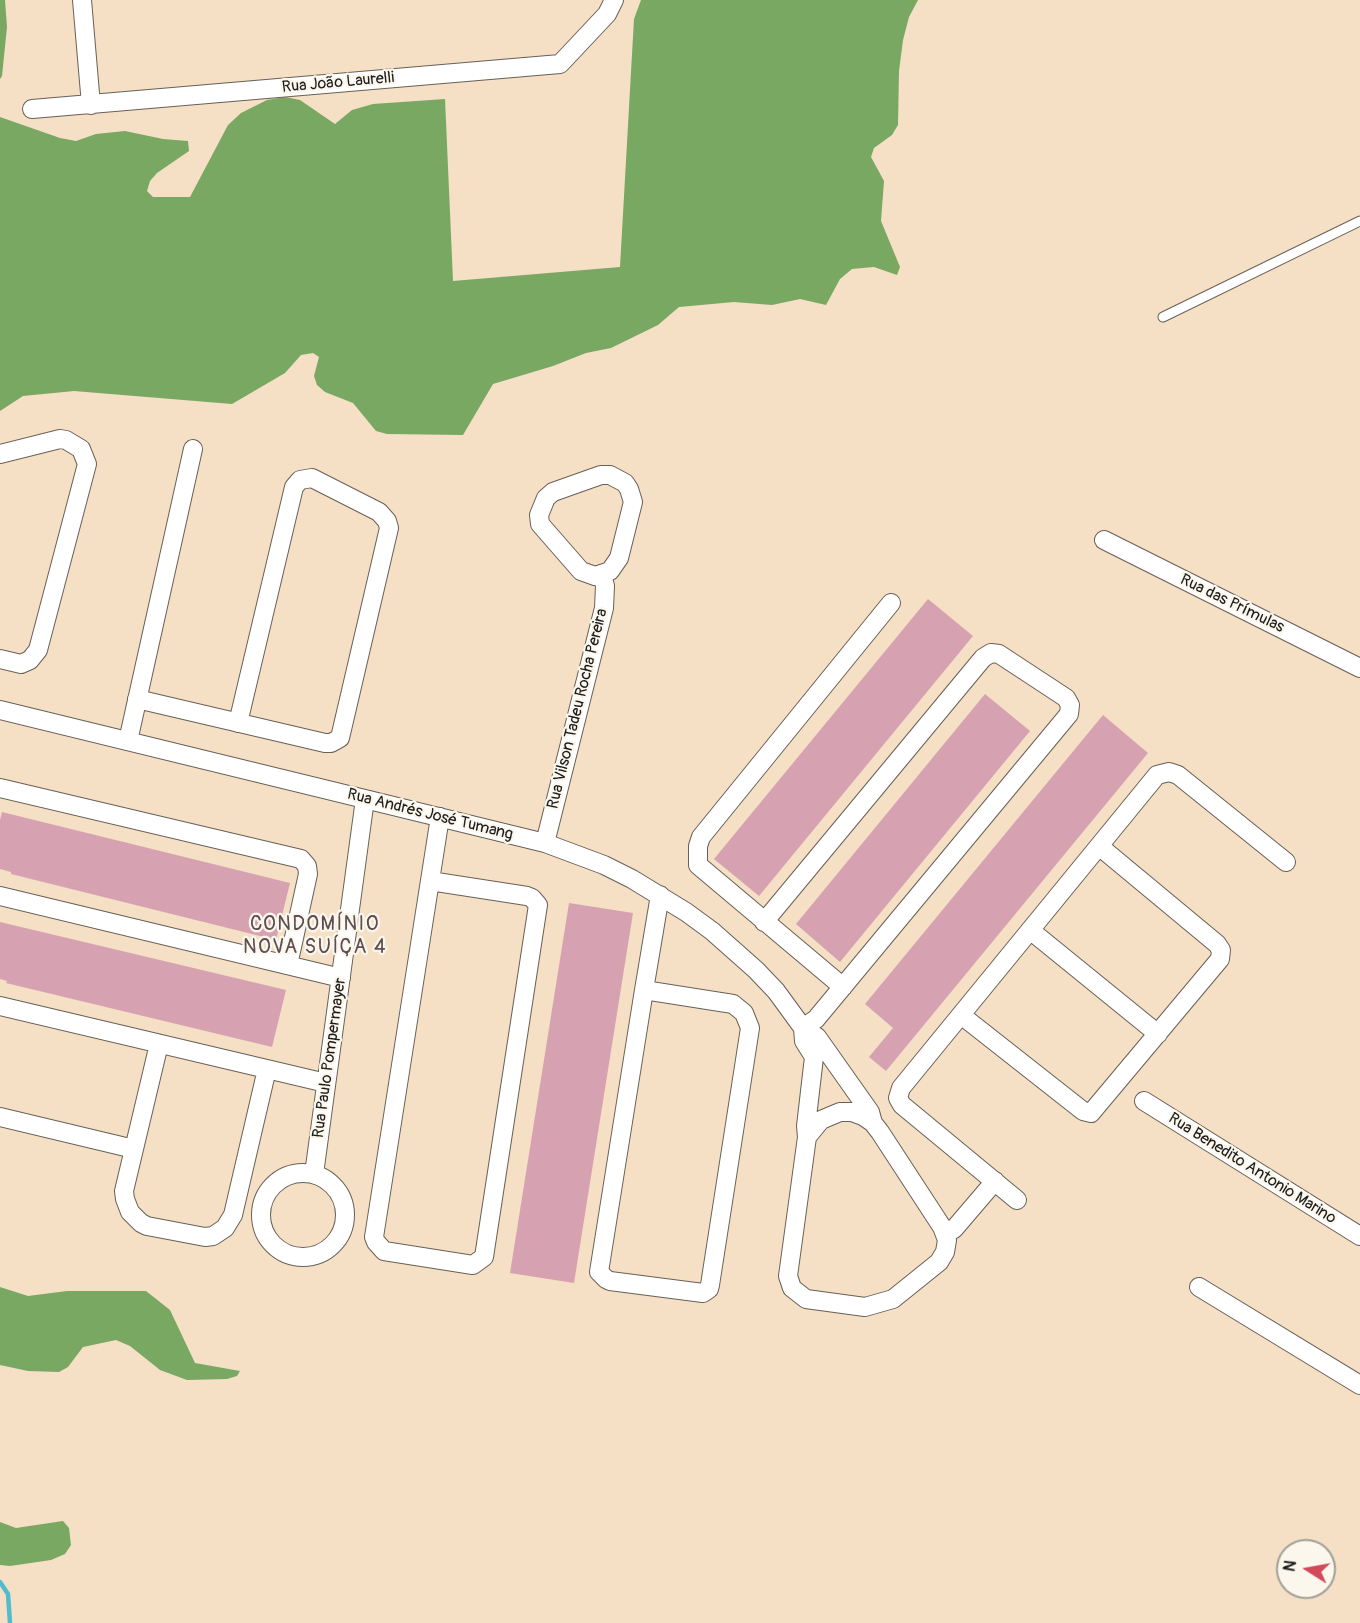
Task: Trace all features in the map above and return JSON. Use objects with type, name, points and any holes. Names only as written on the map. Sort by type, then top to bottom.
[{"type":"street","points":[[82,0],[91,105]]},
{"type":"street","name":"Rua João Laurelli","points":[[32,109],[560,64],[606,14],[614,0]]},
{"type":"street","points":[[0,454],[66,440],[77,444],[87,464],[38,650],[30,660],[21,664],[0,659]]},
{"type":"street","points":[[128,741],[193,449]]},
{"type":"street","points":[[601,475],[610,475],[625,483],[633,502],[619,558],[610,571],[602,574],[595,576],[581,571],[540,524],[539,515],[546,498],[553,492],[601,475]]},
{"type":"street","points":[[137,699],[238,723],[325,743],[337,740],[342,734],[389,528],[387,521],[379,512],[312,478],[300,480],[294,487],[238,723]]},
{"type":"street","name":"Rua das Prímulas","points":[[1104,540],[1360,668]]},
{"type":"street","name":"Rua Vilson Tadeu Rocha Pereira","points":[[545,843],[604,608],[605,586],[602,574]]},
{"type":"street","points":[[843,987],[698,866],[696,855],[701,837],[891,603]]},
{"type":"street","points":[[764,922],[983,658],[991,653],[999,654],[1066,698],[1070,705],[1070,714],[816,1019],[803,1028]]},
{"type":"street","name":"Rua Andrés José Tumang","points":[[0,711],[545,843],[604,866],[660,895],[695,918],[734,950],[776,992],[803,1028]]},
{"type":"street","points":[[1017,1200],[902,1105],[898,1098],[901,1088],[1156,775],[1169,771],[1178,775],[1286,862]]},
{"type":"street","points":[[0,788],[301,859],[307,866],[308,874],[288,965]]},
{"type":"street","name":"Rua Paulo Pompermayer","points":[[314,1174],[365,799]]},
{"type":"street","points":[[430,881],[527,896],[536,901],[538,905],[484,1257],[473,1265],[384,1251],[374,1237],[440,817]]},
{"type":"street","points":[[961,1015],[1083,1111],[1094,1112],[1220,959],[1221,950],[1217,944],[1099,846]]},
{"type":"street","points":[[644,990],[727,1002],[744,1013],[750,1028],[710,1285],[703,1293],[610,1281],[600,1272],[644,990],[660,895]]},
{"type":"street","points":[[0,896],[341,978]]},
{"type":"street","points":[[1030,930],[1158,1034]]},
{"type":"street","points":[[0,1006],[326,1083]]},
{"type":"street","points":[[803,1028],[817,1037],[870,1112],[873,1123],[945,1233],[947,1246],[943,1258],[893,1299],[865,1307],[801,1297],[792,1288],[788,1276],[807,1137],[806,1126],[814,1057],[804,1041],[803,1028]]},
{"type":"street","points":[[159,1044],[124,1191],[127,1206],[135,1218],[147,1226],[197,1237],[213,1236],[225,1228],[233,1215],[267,1069]]},
{"type":"street","name":"Rua Benedito Antonio Marino","points":[[1144,1101],[1360,1236]]},
{"type":"street","points":[[807,1137],[820,1120],[840,1112],[852,1112],[873,1123]]},
{"type":"street","points":[[0,1117],[134,1149]]},
{"type":"street","points":[[294,1174],[314,1174],[323,1178],[338,1191],[345,1210],[345,1221],[337,1239],[322,1252],[302,1257],[292,1256],[275,1246],[268,1238],[262,1219],[262,1209],[269,1190],[284,1177],[294,1174]]},
{"type":"street","points":[[945,1233],[954,1229],[995,1181]]},
{"type":"street","points":[[1198,1287],[1360,1385]]},
{"type":"lane","points":[[1163,317],[1360,221]]},
{"type":"green space","points":[[0,0],[5,0],[7,27],[0,79]]},
{"type":"green space","points":[[641,0],[918,0],[909,17],[903,40],[899,71],[898,125],[892,135],[874,148],[871,157],[884,181],[881,221],[900,267],[897,275],[874,267],[852,269],[840,279],[826,305],[800,299],[772,305],[734,302],[679,307],[658,325],[611,348],[586,353],[553,366],[493,384],[463,435],[387,434],[376,431],[353,403],[325,392],[317,385],[314,376],[319,357],[313,353],[301,355],[285,373],[232,404],[74,391],[23,396],[0,411],[0,117],[60,138],[76,141],[96,134],[125,131],[163,139],[188,141],[189,151],[157,173],[150,181],[147,191],[153,197],[190,197],[228,125],[241,113],[267,100],[285,97],[300,100],[335,124],[352,110],[373,104],[445,99],[453,281],[620,267],[634,19]]},
{"type":"green space","points":[[0,1287],[28,1296],[67,1291],[146,1291],[170,1310],[195,1363],[240,1371],[237,1376],[227,1379],[187,1380],[160,1370],[130,1346],[116,1340],[83,1347],[68,1367],[59,1372],[28,1371],[0,1365]]},
{"type":"green space","points":[[63,1521],[69,1528],[71,1545],[65,1554],[51,1560],[10,1566],[0,1565],[0,1522],[16,1528]]},
{"type":"building","points":[[928,599],[973,636],[759,896],[714,859]]},
{"type":"building","points":[[985,694],[1030,731],[840,962],[796,924]]},
{"type":"building","points":[[1103,715],[1148,753],[886,1071],[869,1057],[893,1028],[865,1004]]},
{"type":"building","points":[[2,812],[290,883],[276,940],[11,874],[11,872],[0,869]]},
{"type":"building","points":[[569,903],[633,913],[574,1283],[510,1273]]},
{"type":"building","points":[[0,922],[286,990],[272,1047],[6,983],[7,981],[0,979]]},
{"type":"waterway","points":[[0,1582],[8,1594],[10,1623]]},
{"type":"district","name":"CONDOMÍNIO NOVA SUÍÇA 4","points":[[315,936]]}]
